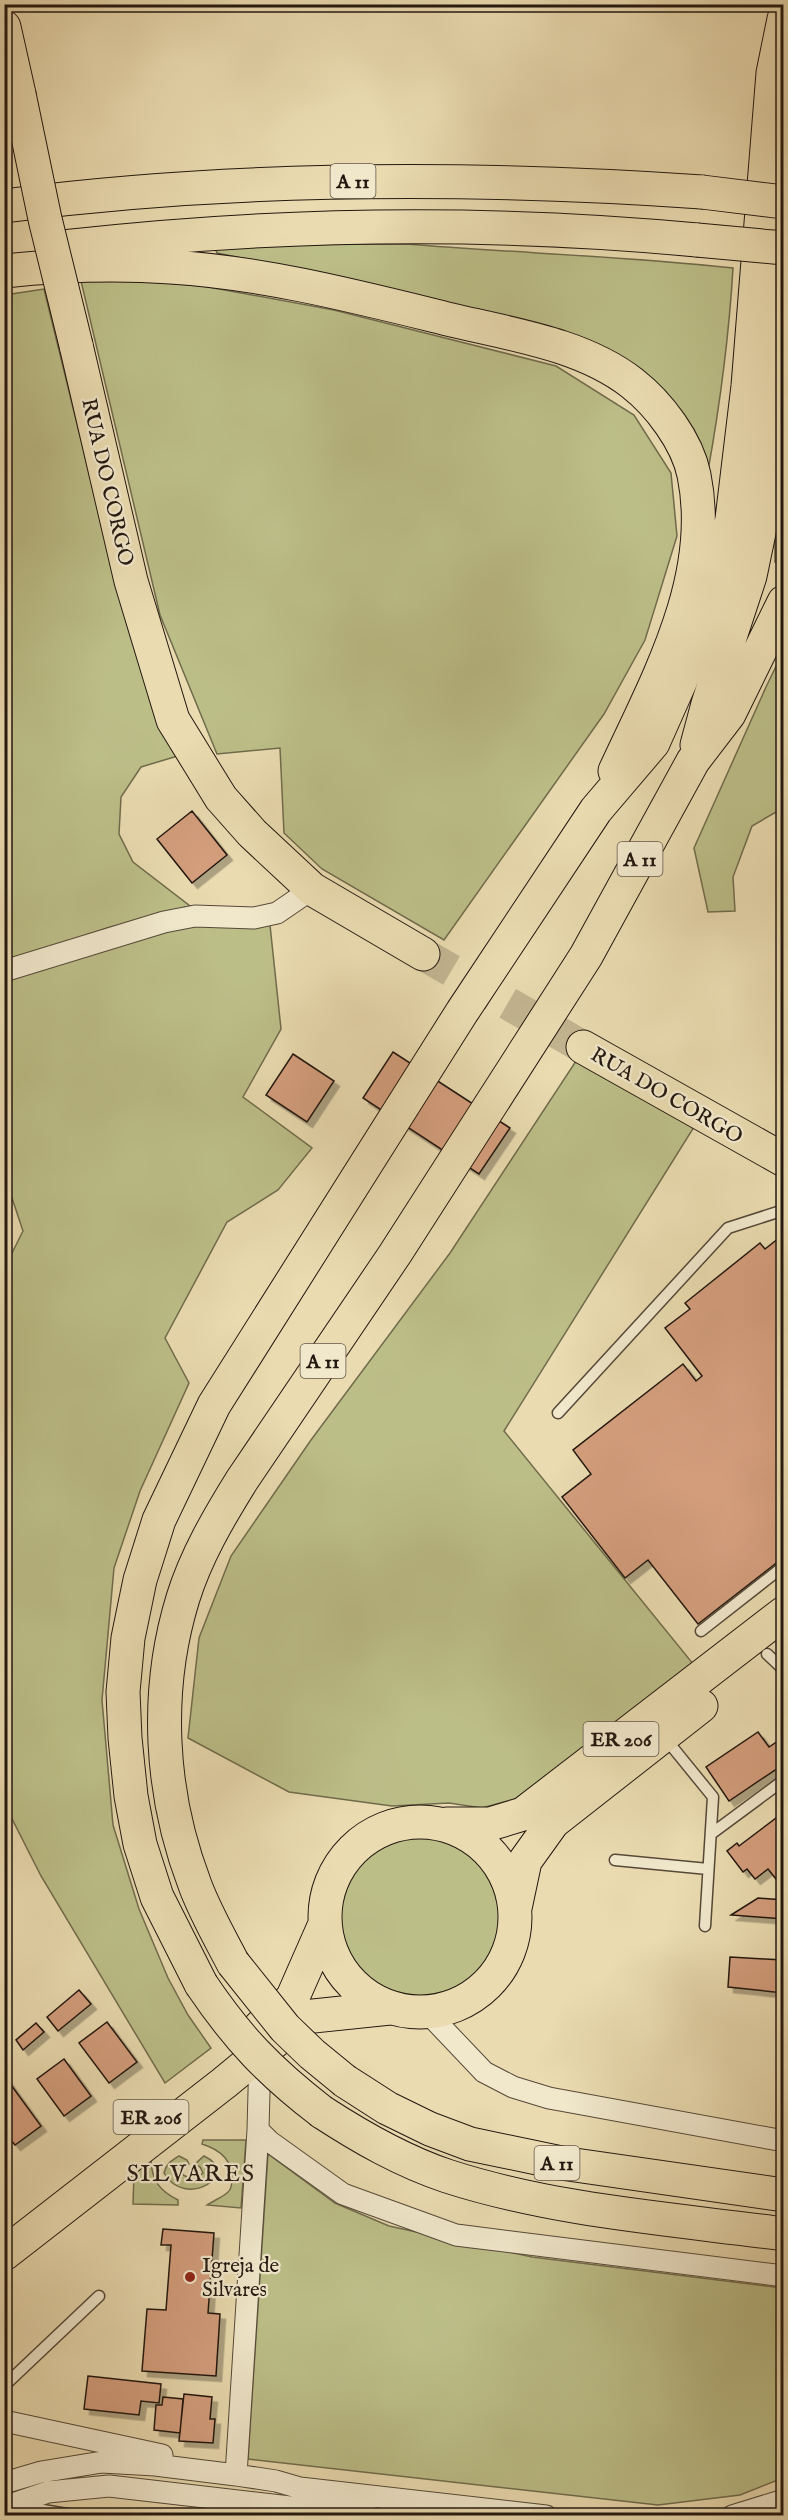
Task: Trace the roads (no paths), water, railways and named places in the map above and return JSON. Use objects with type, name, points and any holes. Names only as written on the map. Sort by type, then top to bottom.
[{"type":"main road","points":[[783,19],[773,73],[742,444],[732,519],[722,566],[685,669],[653,743],[596,810],[462,1012],[214,1405],[159,1520],[140,1580],[128,1638],[123,1692],[124,1738],[130,1796],[140,1844],[157,1897],[201,1984],[228,2025],[286,2084],[322,2112],[366,2140],[446,2176],[565,2204],[783,2234]]},
{"type":"main road","name":"RUA DO CORGO","points":[[4,27],[45,219],[131,581],[173,720],[221,798],[252,833],[312,889],[423,954]]},
{"type":"main road","name":"A 11","points":[[4,206],[177,190],[370,181],[546,182],[702,192],[783,202]]},
{"type":"main road","name":"A 11","points":[[4,254],[150,238],[372,227],[530,228],[783,248]]},
{"type":"main road","points":[[4,271],[121,264],[173,267],[261,278],[324,290],[532,339],[600,363],[632,383],[659,409],[679,439],[694,472],[700,514],[697,553],[692,586],[678,630],[596,810]]},
{"type":"main road","name":"A 11","points":[[693,761],[708,704],[750,576],[761,524],[783,269]]},
{"type":"main road","name":"A 11","points":[[783,602],[729,714],[693,761],[586,956],[395,1254],[226,1505],[201,1553],[183,1597],[171,1645],[164,1743],[170,1795],[180,1842],[195,1886],[234,1963],[285,2028],[345,2081],[387,2109],[430,2129],[500,2151],[633,2175],[783,2195]]},
{"type":"main road","name":"RUA DO CORGO","points":[[583,1047],[783,1160]]},
{"type":"main road","name":"ER 206","points":[[778,1655],[663,1736],[553,1822],[525,1861],[515,1910],[513,1939],[501,1967],[482,1990],[456,2005],[427,2012],[409,2012],[390,2008],[365,1995],[345,1976],[331,1952],[325,1924],[327,1895],[339,1867],[358,1844],[384,1829],[413,1822],[490,1824],[523,1814],[783,1613]]},
{"type":"main road","name":"ER 206","points":[[442,1824],[470,1836],[492,1855],[508,1881],[515,1910]]},
{"type":"main road","name":"ER 206","points":[[4,2228],[165,2106],[292,1999],[325,1924]]},
{"type":"main road","name":"ER 206","points":[[4,2254],[304,2017],[390,2008]]},
{"type":"street","points":[[4,971],[164,922],[195,916],[254,918],[277,913],[312,889]]},
{"type":"street","points":[[427,2012],[484,2072],[513,2087],[549,2098],[783,2141]]},
{"type":"street","points":[[236,2475],[258,2130],[260,2053]]},
{"type":"street","points":[[258,2130],[269,2141],[343,2194],[456,2235],[783,2276]]},
{"type":"street","points":[[4,2421],[169,2457],[178,2468]]},
{"type":"street","points":[[4,2483],[41,2472],[102,2462],[236,2475],[276,2481],[300,2488],[546,2516]]},
{"type":"street","points":[[7,2506],[48,2492],[109,2486],[369,2516]]},
{"type":"street","points":[[230,2499],[255,2516]]},
{"type":"street","points":[[732,2516],[783,2500]]},
{"type":"lane","points":[[558,1413],[728,1228],[783,1210]]},
{"type":"lane","points":[[701,1631],[783,1566]]},
{"type":"lane","points":[[663,1736],[713,1797],[705,1926]]},
{"type":"lane","points":[[711,1834],[783,1780]]},
{"type":"lane","points":[[615,1860],[708,1869]]},
{"type":"lane","points":[[4,2386],[99,2296]]},
{"type":"lane","points":[[7,2506],[79,2516]]},
{"type":"tunnel","points":[[423,954],[583,1047]]},
{"type":"place","name":"Igreja de Silvares","points":[[190,2277]]},
{"type":"district","name":"SILVARES","points":[[191,2173]]}]
